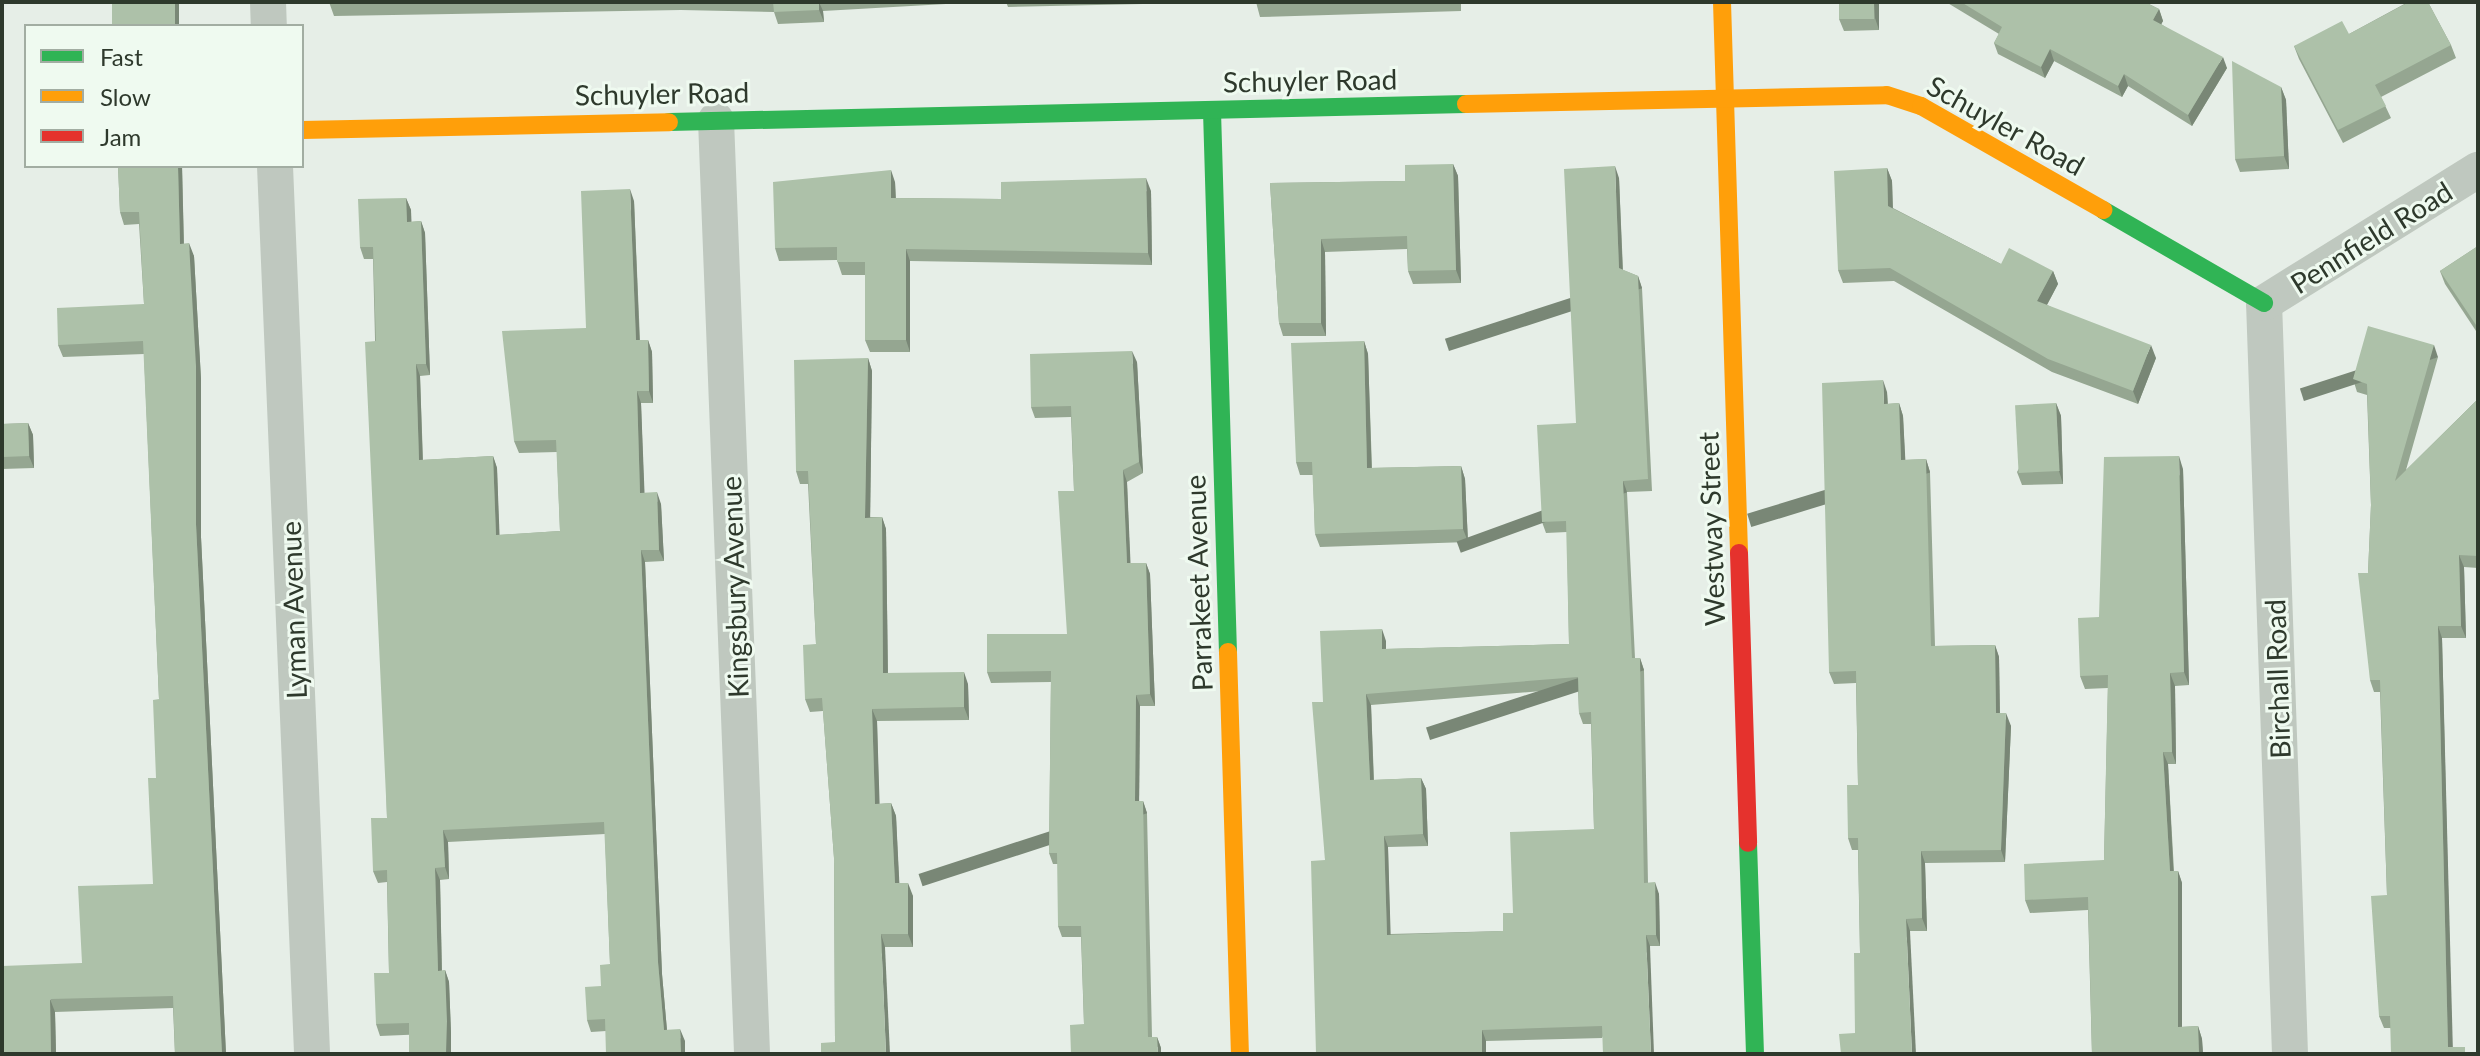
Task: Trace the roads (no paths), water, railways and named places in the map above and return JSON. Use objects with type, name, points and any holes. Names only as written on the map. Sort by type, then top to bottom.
[{"type":"street","points":[[268,2],[269,24]]},
{"type":"street","name":"Westway Street","points":[[1722,2],[1755,1054]]},
{"type":"street","name":"Schuyler Road","points":[[304,130],[1726,99],[1851,93],[1921,106],[2264,303]]},
{"type":"street","name":"Parrakeet Avenue","points":[[1212,111],[1240,1054]]},
{"type":"street","name":"Kingsbury Avenue","points":[[716,120],[752,1054]]},
{"type":"street","name":"Lyman Avenue","points":[[275,168],[312,1054]]},
{"type":"street","name":"Pennfield Road","points":[[2264,303],[2478,170]]},
{"type":"street","name":"Birchall Road","points":[[2264,303],[2290,1054]]}]
